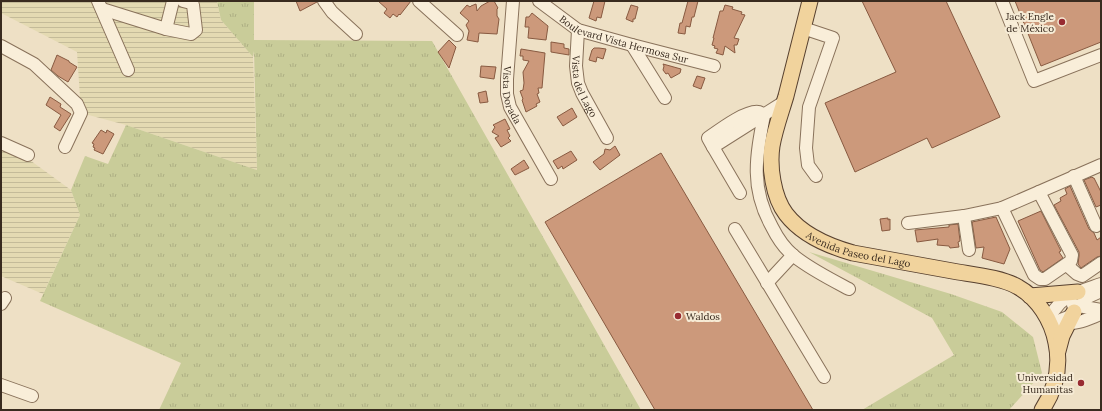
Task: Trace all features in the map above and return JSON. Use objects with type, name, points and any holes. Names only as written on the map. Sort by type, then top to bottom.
[{"type":"main road","name":"Avenida Paseo del Lago","points":[[810,1],[772,146],[772,172],[774,185],[785,213],[796,225],[813,237],[837,249],[1005,282],[1037,296],[1040,307],[1067,315]]},
{"type":"main road","points":[[1037,296],[1063,292],[1067,315],[1058,352],[1056,381],[1042,410]]},
{"type":"street","points":[[166,29],[173,1]]},
{"type":"street","points":[[100,5],[166,29],[191,34],[196,30],[193,5],[190,2],[183,1]]},
{"type":"street","points":[[324,1],[332,12],[356,34]]},
{"type":"street","points":[[419,1],[457,35]]},
{"type":"street","name":"Vista Dorada","points":[[513,1],[507,94],[510,107],[551,179]]},
{"type":"street","name":"Boulevard Vista Hermosa Sur","points":[[539,1],[578,30],[714,66]]},
{"type":"street","points":[[1002,1],[1034,81],[1101,54]]},
{"type":"street","points":[[100,5],[128,70]]},
{"type":"street","points":[[803,28],[833,38],[809,107],[806,148],[808,165],[816,176]]},
{"type":"street","name":"Vista del Lago","points":[[578,30],[576,66],[578,83],[582,93],[608,138]]},
{"type":"street","points":[[632,45],[665,98]]},
{"type":"street","points":[[1,46],[34,64],[77,104],[81,113],[65,147]]},
{"type":"street","points":[[740,193],[713,147],[784,102]]},
{"type":"street","points":[[764,115],[756,166],[758,192],[767,219],[775,233],[793,256],[809,267],[848,289]]},
{"type":"street","points":[[1,143],[28,155]]},
{"type":"street","points":[[908,222],[964,216],[1002,208],[1101,165]]},
{"type":"street","points":[[1074,176],[1096,226]]},
{"type":"street","points":[[1002,208],[1034,275],[1040,279],[1045,279],[1071,261],[1072,255],[1039,192]]},
{"type":"street","points":[[964,216],[969,250]]},
{"type":"street","points":[[734,229],[824,377]]},
{"type":"street","points":[[767,283],[793,256]]},
{"type":"street","points":[[1069,267],[1077,274],[1082,276],[1101,263]]},
{"type":"street","points":[[1099,289],[1094,302],[1100,311]]},
{"type":"street","points":[[1067,315],[1099,289]]},
{"type":"street","points":[[1037,296],[1061,302]]},
{"type":"street","points":[[1061,302],[1067,315]]},
{"type":"street","points":[[1061,302],[1067,315]]},
{"type":"street","points":[[1067,315],[1100,311]]},
{"type":"street","points":[[1067,315],[1100,311]]},
{"type":"street","points":[[1,385],[32,396]]},
{"type":"shaded area","points":[[1,1],[217,1],[221,20],[253,57],[257,170],[126,125],[81,113],[77,52],[1,13]]},
{"type":"shaded area","points":[[1,145],[27,158],[71,190],[80,215],[43,294],[1,276]]},
{"type":"green space","points":[[217,1],[254,1],[254,40],[432,41],[641,410],[159,410],[181,363],[40,301],[80,215],[71,190],[85,156],[108,164],[126,125],[257,170],[254,51],[253,57],[221,20]]},
{"type":"green space","points":[[809,252],[951,294],[1002,312],[1033,337],[1042,373],[1009,410],[862,410],[954,355],[932,318]]},
{"type":"building","points":[[296,1],[317,1],[317,2],[300,11]]},
{"type":"building","points":[[378,1],[411,1],[400,15],[399,14],[397,17],[393,14],[390,18],[384,13],[387,9]]},
{"type":"building","points":[[490,1],[494,1],[498,8],[497,16],[499,19],[497,34],[479,33],[478,42],[467,40],[469,31],[466,25],[469,21],[460,13],[467,5],[470,7],[476,4],[477,11],[481,6]]},
{"type":"building","points":[[594,1],[605,1],[601,18],[597,17],[596,21],[589,18]]},
{"type":"building","points":[[688,1],[698,1],[694,17],[692,17],[690,27],[686,26],[685,34],[678,33],[680,23],[682,23]]},
{"type":"building","points":[[862,1],[946,1],[1000,117],[932,148],[927,138],[855,172],[825,103],[896,72]]},
{"type":"building","name":"Jack Engle de México","points":[[1015,1],[1101,1],[1101,42],[1041,66]]},
{"type":"building","points":[[631,5],[638,7],[633,22],[626,19]]},
{"type":"building","points":[[725,5],[733,7],[732,9],[742,12],[741,14],[745,15],[734,38],[739,39],[737,45],[734,45],[735,53],[725,46],[723,55],[716,53],[718,49],[714,48],[715,46],[712,45],[720,11],[723,11]]},
{"type":"building","points":[[532,13],[548,26],[546,40],[528,38],[529,27],[525,27],[526,17],[529,17]]},
{"type":"building","points":[[449,40],[456,47],[449,68],[438,52]]},
{"type":"building","points":[[551,42],[564,44],[564,48],[569,49],[569,55],[551,52]]},
{"type":"building","points":[[594,48],[606,49],[603,59],[597,57],[596,62],[589,60]]},
{"type":"building","points":[[521,49],[545,53],[542,88],[538,88],[539,93],[537,94],[540,102],[536,104],[537,106],[526,112],[520,91],[523,90],[523,72],[529,61],[523,60],[523,56],[520,56]]},
{"type":"building","points":[[57,55],[77,67],[68,82],[51,70]]},
{"type":"building","points":[[663,64],[681,69],[680,73],[671,78],[668,73],[666,74],[663,70]]},
{"type":"building","points":[[481,66],[496,67],[494,79],[480,77]]},
{"type":"building","points":[[697,76],[705,78],[701,89],[693,86]]},
{"type":"building","points":[[486,91],[488,102],[480,103],[478,93]]},
{"type":"building","points":[[50,97],[61,104],[60,107],[71,114],[60,131],[54,127],[61,115],[46,105]]},
{"type":"building","points":[[572,108],[577,117],[563,126],[557,117]]},
{"type":"building","points":[[505,119],[510,129],[507,130],[510,136],[508,138],[511,141],[501,147],[495,138],[499,136],[492,132],[495,127],[493,125]]},
{"type":"building","points":[[101,130],[106,133],[107,130],[114,134],[103,154],[94,150],[94,144],[92,143]]},
{"type":"building","points":[[615,146],[620,155],[600,170],[593,162],[604,154],[605,149],[610,150]]},
{"type":"building","points":[[571,151],[577,160],[563,169],[562,166],[558,169],[553,161]]},
{"type":"building","name":"Waldos","points":[[661,153],[813,410],[655,410],[545,222]]},
{"type":"building","points":[[524,160],[529,168],[515,175],[511,169]]},
{"type":"building","points":[[1092,177],[1094,178],[1101,192],[1101,205],[1096,207],[1084,180]]},
{"type":"building","points":[[1070,186],[1089,229],[1094,233],[1097,240],[1101,237],[1101,256],[1097,257],[1081,268],[1078,264],[1079,252],[1054,205],[1061,201],[1060,198],[1067,194],[1065,189]]},
{"type":"building","points":[[1041,211],[1063,258],[1043,272],[1040,270],[1018,221]]},
{"type":"building","points":[[996,217],[1010,249],[1004,264],[982,258],[984,247],[976,248],[972,222]]},
{"type":"building","points":[[888,218],[888,220],[890,219],[890,230],[882,231],[880,219]]},
{"type":"building","points":[[958,224],[960,241],[958,242],[959,247],[950,248],[949,246],[937,245],[938,239],[917,242],[915,230],[949,227],[949,225]]},
{"type":"place","name":"Jack Engle de México","points":[[1062,22]]},
{"type":"place","name":"Waldos","points":[[678,316]]},
{"type":"place","name":"Universidad Humanitas","points":[[1081,383]]}]
